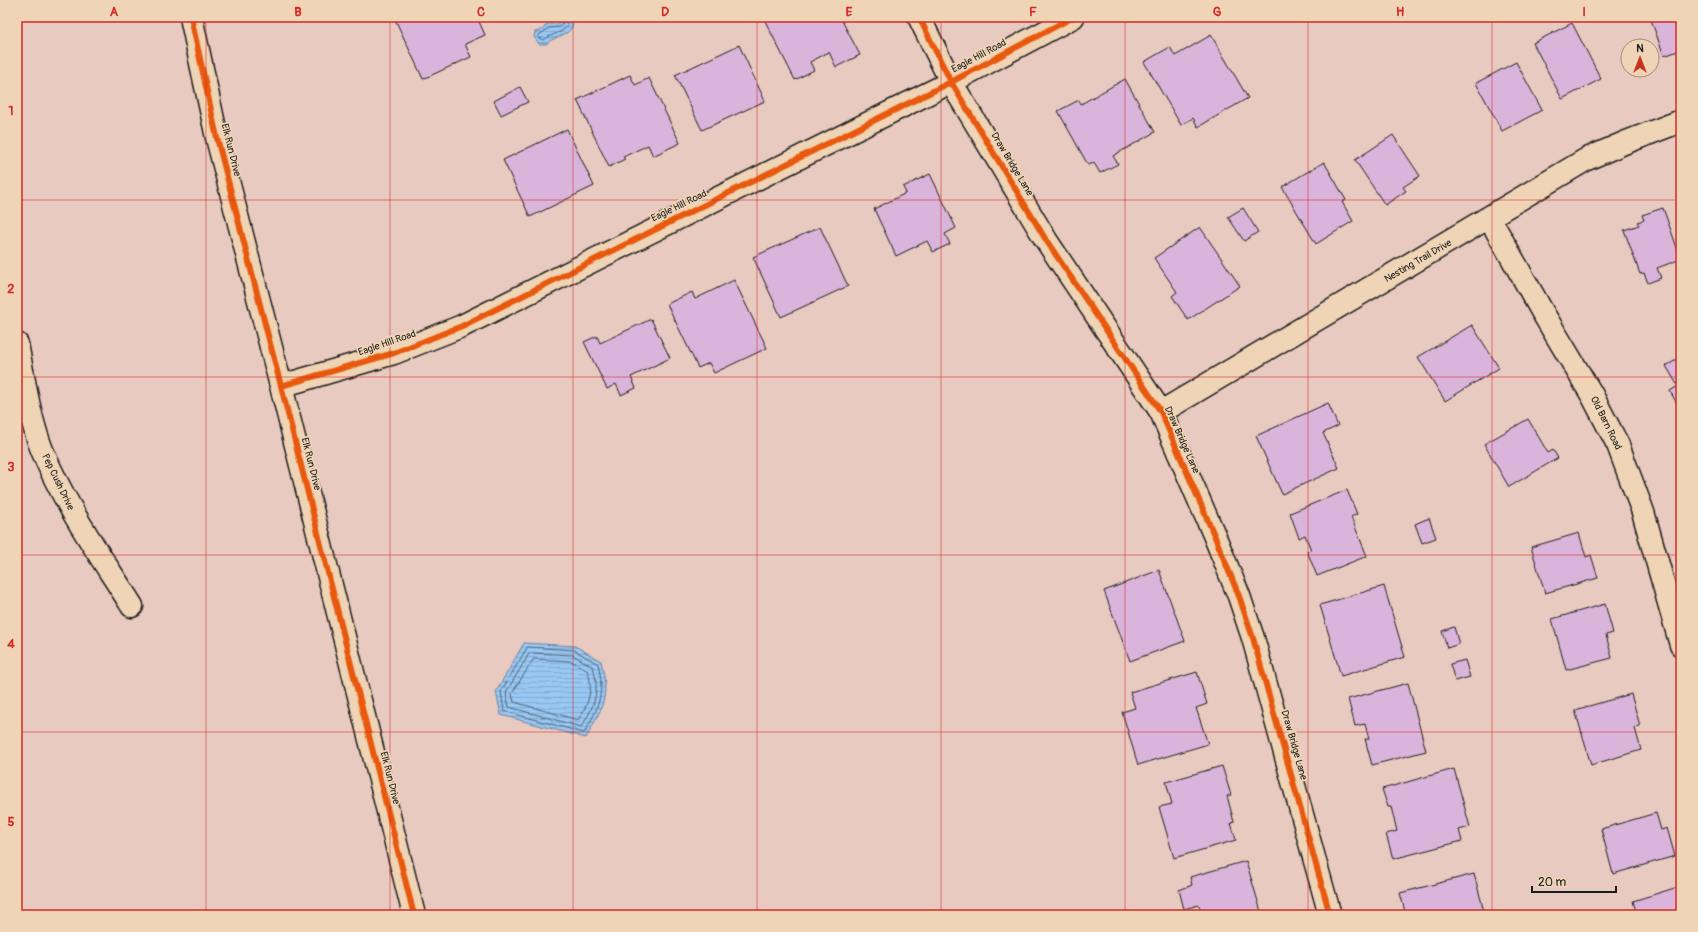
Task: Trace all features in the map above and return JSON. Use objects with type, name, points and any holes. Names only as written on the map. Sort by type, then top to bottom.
[{"type":"street","name":"Elk Run Drive","points":[[191,17],[217,138],[282,386],[414,915]]},
{"type":"street","name":"Draw Bridge Lane","points":[[919,17],[951,82],[1046,240],[1161,412],[1233,581],[1253,638],[1330,915]]},
{"type":"street","name":"Eagle Hill Road","points":[[282,386],[394,353],[462,326],[951,82],[1073,17]]},
{"type":"street","name":"Nesting Trail Drive","points":[[1161,412],[1490,219],[1587,159],[1681,121]]},
{"type":"street","name":"Old Barn Road","points":[[1490,219],[1543,313],[1592,395],[1618,445],[1643,512],[1681,644]]},
{"type":"street","name":"Pep Cush Drive","points":[[17,344],[29,405],[42,449],[66,501],[132,606]]},
{"type":"water","points":[[564,17],[569,17],[573,23],[570,30],[546,44],[539,44],[534,37],[535,32],[542,30],[547,24],[556,24]]},
{"type":"water","points":[[524,643],[575,646],[601,661],[604,674],[605,693],[601,709],[586,738],[501,715],[496,692]]},
{"type":"building","points":[[394,17],[477,17],[485,35],[465,44],[471,57],[423,79]]},
{"type":"building","points":[[763,17],[840,17],[860,55],[836,67],[829,52],[810,62],[814,70],[795,80]]},
{"type":"building","points":[[1650,17],[1681,17],[1681,50],[1664,56],[1660,45],[1660,38],[1658,38]]},
{"type":"building","points":[[1572,23],[1601,79],[1562,99],[1533,43]]},
{"type":"building","points":[[1211,35],[1248,98],[1198,127],[1193,118],[1181,125],[1144,62],[1170,47],[1175,56]]},
{"type":"building","points":[[739,45],[765,101],[702,130],[675,75]]},
{"type":"building","points":[[1516,62],[1542,110],[1502,131],[1476,83]]},
{"type":"building","points":[[630,75],[635,85],[649,78],[680,143],[653,156],[648,145],[623,157],[625,159],[609,167],[577,100]]},
{"type":"building","points":[[1125,79],[1155,132],[1113,156],[1118,164],[1100,173],[1094,163],[1088,165],[1058,111],[1079,100],[1081,104]]},
{"type":"building","points":[[520,87],[528,102],[501,115],[494,101]]},
{"type":"building","points":[[567,129],[594,186],[530,217],[503,160]]},
{"type":"building","points":[[1393,135],[1420,176],[1403,187],[1406,191],[1385,205],[1355,160]]},
{"type":"building","points":[[1324,162],[1346,200],[1342,202],[1353,221],[1316,244],[1282,187]]},
{"type":"building","points":[[930,174],[956,228],[945,234],[950,244],[933,252],[927,241],[896,256],[874,209],[906,193],[903,187]]},
{"type":"building","points":[[1243,208],[1258,232],[1244,241],[1228,217]]},
{"type":"building","points":[[1663,208],[1681,259],[1657,268],[1661,278],[1648,283],[1644,273],[1640,274],[1624,230],[1639,225],[1637,222],[1644,220],[1642,215]]},
{"type":"building","points":[[820,227],[848,286],[781,317],[753,257]]},
{"type":"building","points":[[1200,227],[1240,286],[1188,320],[1172,296],[1177,292],[1154,258]]},
{"type":"building","points":[[734,280],[767,348],[714,373],[709,363],[698,368],[667,304],[692,292],[695,299]]},
{"type":"building","points":[[651,319],[670,358],[631,377],[636,388],[621,395],[616,384],[607,389],[584,342],[597,336],[600,343]]},
{"type":"building","points":[[1472,325],[1499,368],[1445,401],[1418,357]]},
{"type":"building","points":[[1681,357],[1681,411],[1670,391],[1678,386],[1666,366]]},
{"type":"building","points":[[1328,403],[1338,426],[1323,433],[1339,468],[1282,494],[1256,436]]},
{"type":"building","points":[[1528,419],[1548,453],[1553,450],[1558,458],[1509,487],[1484,444]]},
{"type":"building","points":[[1347,490],[1357,514],[1351,517],[1367,556],[1317,576],[1307,551],[1311,550],[1305,535],[1299,538],[1290,513]]},
{"type":"building","points":[[1429,518],[1436,538],[1422,543],[1415,524]]},
{"type":"building","points":[[1579,533],[1586,557],[1591,555],[1598,578],[1545,593],[1531,547]]},
{"type":"building","points":[[1159,570],[1185,641],[1130,661],[1104,591]]},
{"type":"building","points":[[1384,586],[1405,657],[1341,676],[1320,605]]},
{"type":"building","points":[[1605,604],[1613,633],[1606,635],[1612,658],[1566,670],[1552,619]]},
{"type":"building","points":[[1454,627],[1459,644],[1447,648],[1442,631]]},
{"type":"building","points":[[1465,660],[1470,677],[1455,681],[1450,664]]},
{"type":"building","points":[[1197,672],[1207,704],[1196,708],[1208,744],[1138,765],[1122,712],[1135,708],[1130,692]]},
{"type":"building","points":[[1408,683],[1426,751],[1372,765],[1365,739],[1369,739],[1365,724],[1355,726],[1348,699]]},
{"type":"building","points":[[1631,694],[1640,726],[1635,728],[1641,750],[1591,765],[1575,710]]},
{"type":"building","points":[[1222,766],[1231,795],[1227,796],[1234,822],[1231,823],[1236,840],[1174,858],[1159,807],[1172,804],[1166,782]]},
{"type":"building","points":[[1454,769],[1470,827],[1459,830],[1462,841],[1393,859],[1386,834],[1397,831],[1391,807],[1388,807],[1382,789]]},
{"type":"building","points":[[1656,813],[1661,830],[1667,828],[1675,856],[1613,874],[1601,829]]},
{"type":"building","points":[[1246,861],[1262,915],[1202,915],[1199,905],[1184,909],[1179,890],[1192,885],[1190,877]]},
{"type":"building","points":[[1474,874],[1485,915],[1406,915],[1400,893]]},
{"type":"building","points":[[1681,886],[1681,915],[1637,915],[1633,901]]},
{"type":"cycle path","points":[[191,17],[217,138],[414,915]]},
{"type":"cycle path","points":[[919,17],[951,82],[1046,240],[1161,412],[1239,596],[1253,638],[1330,915]]},
{"type":"cycle path","points":[[281,386],[394,353],[462,326],[951,82],[1073,17]]}]
